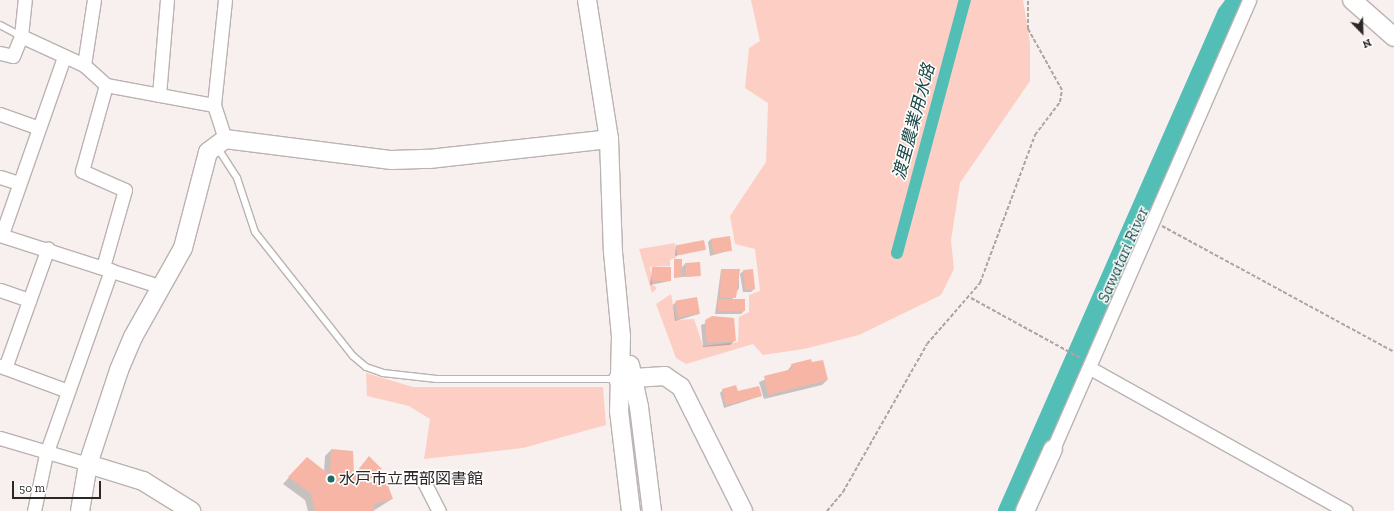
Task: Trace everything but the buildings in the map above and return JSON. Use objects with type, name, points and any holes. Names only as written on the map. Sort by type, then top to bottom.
[{"type":"street","points":[[0,53],[13,56],[21,36],[25,0]]},
{"type":"street","points":[[84,65],[94,0]]},
{"type":"street","points":[[159,95],[167,0]]},
{"type":"street","points":[[220,142],[214,105],[225,0]]},
{"type":"street","points":[[587,0],[609,139],[613,252],[626,378],[652,511]]},
{"type":"street","points":[[1026,511],[1090,368],[1151,219],[1249,0]]},
{"type":"street","points":[[1352,0],[1394,37]]},
{"type":"street","points":[[21,36],[84,65],[106,85],[214,105]]},
{"type":"street","points":[[64,56],[1,235],[48,248],[162,287]]},
{"type":"street","points":[[34,511],[46,454],[68,391],[107,268],[125,190],[82,171],[106,85]]},
{"type":"street","points":[[0,114],[39,128]]},
{"type":"street","points":[[80,511],[88,464],[122,363],[183,248],[203,166],[208,152],[220,142],[392,160],[429,159],[609,139]]},
{"type":"street","points":[[0,177],[19,183]]},
{"type":"street","points":[[48,248],[3,367],[68,391]]},
{"type":"street","points":[[0,290],[29,300]]},
{"type":"street","points":[[1090,368],[1346,511]]},
{"type":"street","points":[[626,378],[665,376],[681,387],[743,511]]},
{"type":"street","points":[[626,378],[631,511]]},
{"type":"street","points":[[0,438],[46,454],[88,464],[143,481],[191,511]]},
{"type":"street","points":[[422,478],[439,511]]},
{"type":"lane","points":[[0,25],[21,36]]},
{"type":"lane","points":[[220,142],[237,178],[255,232],[353,356],[366,367],[383,373],[437,380],[626,378]]},
{"type":"path","points":[[826,511],[842,492],[927,344],[971,298],[999,239],[1035,135],[1060,102],[1062,90],[1028,29],[1028,0]]},
{"type":"path","points":[[1151,219],[1394,352]]},
{"type":"path","points":[[971,298],[1062,350],[1080,358]]},
{"type":"shaded area","points":[[751,0],[1023,0],[1030,43],[1030,81],[960,183],[951,240],[954,269],[941,295],[859,335],[804,349],[763,355],[753,344],[686,364],[676,358],[656,304],[671,294],[676,320],[694,319],[703,346],[738,342],[739,317],[749,312],[749,295],[760,291],[755,249],[735,244],[730,216],[766,162],[768,103],[745,88],[749,48],[760,41]]},
{"type":"shaded area","points":[[675,243],[677,257],[670,260],[670,266],[650,267],[652,284],[657,288],[652,293],[639,249]]},
{"type":"shaded area","points":[[366,373],[413,387],[603,387],[606,425],[523,448],[424,459],[430,419],[409,406],[367,396]]},
{"type":"waterway","name":"渡里農業用水路","points":[[897,253],[965,0]]},
{"type":"waterway","name":"Sawatari River","points":[[1008,511],[1227,14],[1237,0]]},
{"type":"place","name":"水戸市立西部図書館","points":[[331,479]]}]
